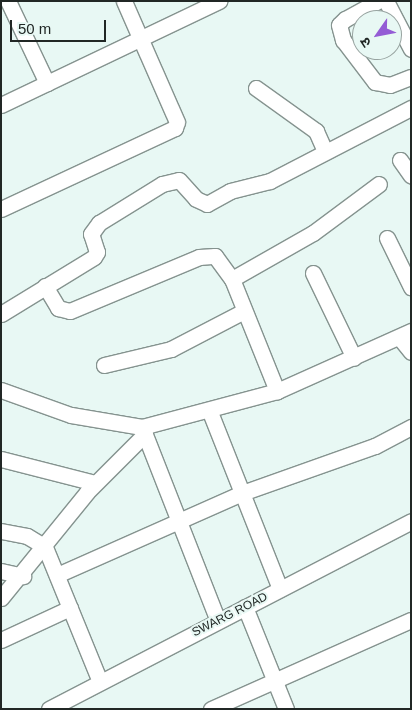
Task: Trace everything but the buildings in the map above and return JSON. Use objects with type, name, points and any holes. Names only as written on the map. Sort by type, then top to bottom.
[{"type":"street","points":[[8,1],[47,84]]},
{"type":"street","points":[[1,208],[175,128],[177,122],[124,1]]},
{"type":"street","points":[[1,105],[219,1]]},
{"type":"street","points":[[378,1],[345,19],[339,25],[342,40],[375,82],[390,85],[411,77]]},
{"type":"street","points":[[386,1],[410,43]]},
{"type":"street","points":[[256,88],[316,131],[325,151]]},
{"type":"street","points":[[1,314],[94,257],[97,252],[91,234],[99,222],[162,184],[179,180],[196,199],[207,204],[230,191],[270,181],[411,108]]},
{"type":"street","points":[[400,160],[411,176]]},
{"type":"street","points":[[232,280],[313,232],[379,184]]},
{"type":"street","points":[[387,238],[411,288]]},
{"type":"street","points":[[45,286],[64,312],[209,255],[221,261],[232,280],[277,391]]},
{"type":"street","points":[[313,274],[354,358]]},
{"type":"street","points":[[104,365],[171,349],[244,310]]},
{"type":"street","points":[[1,390],[71,415],[144,430],[277,391],[405,334],[411,352]]},
{"type":"street","points":[[210,412],[280,589]]},
{"type":"street","points":[[57,575],[242,494],[375,446],[411,427]]},
{"type":"street","points":[[1,598],[23,576],[95,484],[144,430]]},
{"type":"street","points":[[144,430],[218,621]]},
{"type":"street","points":[[1,459],[95,484]]},
{"type":"street","name":"SWARG ROAD","points":[[48,709],[411,521]]},
{"type":"street","points":[[1,531],[27,536],[45,546],[100,682]]},
{"type":"street","points":[[1,571],[23,576]]},
{"type":"street","points":[[245,607],[286,709]]},
{"type":"street","points":[[1,640],[70,608]]},
{"type":"street","points":[[211,709],[276,683],[411,620]]}]
